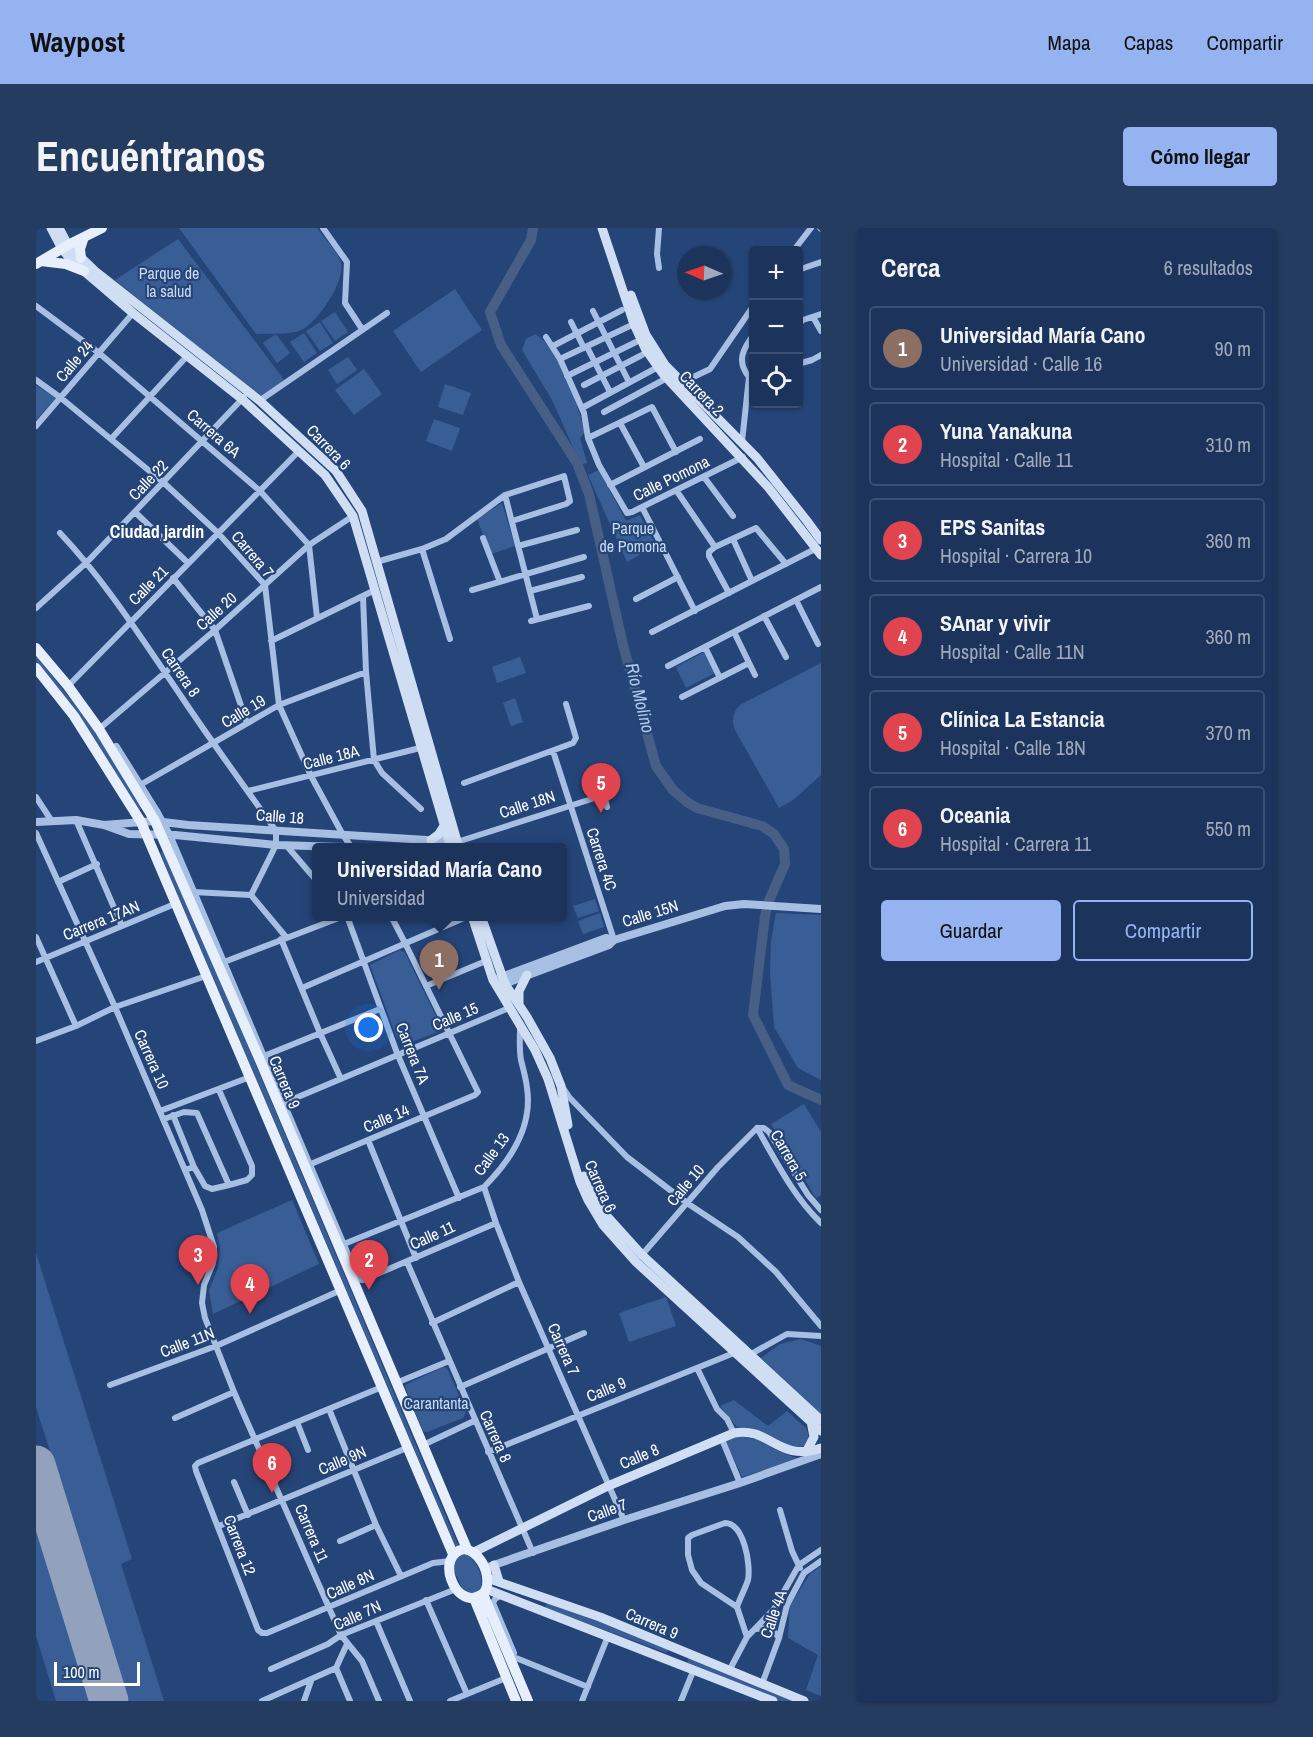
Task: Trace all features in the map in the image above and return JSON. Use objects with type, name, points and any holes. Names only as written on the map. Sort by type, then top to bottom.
[{"type":"main road","name":"Carrera 6","points":[[51,228],[84,271],[133,313],[245,395],[260,400],[336,471],[362,511],[452,843]]},
{"type":"main road","name":"Carrera 6","points":[[59,228],[63,244],[245,395],[253,408],[298,452],[325,474],[353,516],[420,748],[444,826],[452,843]]},
{"type":"main road","points":[[38,260],[85,232],[102,228]]},
{"type":"main road","name":"Carrera 2","points":[[602,228],[634,324],[646,350],[667,378],[743,457],[820,548]]},
{"type":"main road","name":"Carrera 2","points":[[607,228],[646,335],[665,365],[742,442],[807,521],[820,548]]},
{"type":"main road","points":[[81,258],[81,245],[85,232]]},
{"type":"main road","points":[[38,260],[57,262],[84,271]]},
{"type":"main road","name":"Carrera 9","points":[[36,648],[69,684],[101,728],[159,821],[281,1104],[292,1137],[307,1166],[357,1292],[485,1582],[502,1595],[773,1701]]},
{"type":"main road","name":"Carrera 9","points":[[36,668],[74,716],[147,835],[247,1078],[408,1447],[451,1558],[450,1574],[456,1589]]},
{"type":"main road","points":[[431,840],[444,826]]},
{"type":"main road","name":"Carrera 6","points":[[470,921],[486,961],[550,1058],[561,1086],[567,1122],[586,1182],[604,1214],[639,1258],[734,1353],[821,1431]]},
{"type":"main road","name":"Carrera 6","points":[[482,921],[499,982]]},
{"type":"main road","points":[[514,1006],[527,975]]},
{"type":"main road","name":"Carrera 6","points":[[514,1006],[548,1079],[580,1182],[603,1225],[751,1354],[821,1420]]},
{"type":"main road","points":[[292,1137],[302,1147]]},
{"type":"main road","points":[[806,1452],[814,1437],[810,1421]]},
{"type":"main road","name":"Calle 8","points":[[470,1551],[608,1486],[734,1433],[752,1432],[780,1448],[794,1452],[821,1448]]},
{"type":"main road","points":[[451,1558],[460,1550],[470,1551]]},
{"type":"main road","name":"Carrera 9","points":[[485,1582],[499,1581],[600,1617],[804,1701]]},
{"type":"main road","points":[[456,1589],[463,1596],[485,1582]]},
{"type":"main road","points":[[485,1582],[506,1678],[516,1701]]},
{"type":"main road","points":[[485,1582],[528,1701]]},
{"type":"main road","points":[[541,1611],[545,1598]]},
{"type":"main road","points":[[677,1663],[682,1651]]},
{"type":"street","points":[[323,228],[347,262],[345,303],[362,329]]},
{"type":"street","points":[[659,228],[657,254],[659,268]]},
{"type":"street","points":[[797,246],[811,228]]},
{"type":"street","points":[[803,268],[821,262]]},
{"type":"street","name":"Carrera 6A","points":[[36,306],[99,353],[203,440],[260,490],[309,545]]},
{"type":"street","points":[[593,310],[629,382]]},
{"type":"street","points":[[553,346],[622,310]]},
{"type":"street","points":[[683,382],[710,369],[749,311]]},
{"type":"street","points":[[253,408],[260,400],[387,312]]},
{"type":"street","name":"Calle 24","points":[[36,426],[133,313]]},
{"type":"street","points":[[803,320],[821,314]]},
{"type":"street","points":[[813,317],[821,331]]},
{"type":"street","points":[[571,322],[610,392]]},
{"type":"street","points":[[560,360],[634,324]]},
{"type":"street","name":"Calle Pomona","points":[[546,337],[553,346],[582,408],[588,438],[610,485],[627,513],[743,457]]},
{"type":"street","points":[[749,340],[743,349],[741,360],[743,369],[749,373]]},
{"type":"street","points":[[567,376],[636,342]]},
{"type":"street","points":[[111,439],[188,355]]},
{"type":"street","points":[[584,385],[642,355]]},
{"type":"street","points":[[803,363],[821,355]]},
{"type":"street","points":[[582,408],[658,367]]},
{"type":"street","points":[[604,412],[667,378]]},
{"type":"street","name":"Carrera 7","points":[[36,380],[62,398],[164,483],[218,533],[265,585],[279,705],[311,776],[349,843]]},
{"type":"street","points":[[742,442],[749,389]]},
{"type":"street","name":"Calle 22","points":[[36,608],[87,562],[245,395]]},
{"type":"street","points":[[588,438],[652,407],[676,452]]},
{"type":"street","name":"Calle Pomona","points":[[620,423],[644,467],[700,439]]},
{"type":"street","name":"Calle 21","points":[[69,684],[298,452]]},
{"type":"street","points":[[610,485],[644,467]]},
{"type":"street","points":[[376,562],[422,549],[446,539],[505,495],[564,476],[570,501],[512,520]]},
{"type":"street","points":[[704,477],[733,516]]},
{"type":"street","points":[[676,490],[715,547]]},
{"type":"street","points":[[505,495],[526,573],[534,620],[589,606]]},
{"type":"street","points":[[642,507],[694,611]]},
{"type":"street","points":[[135,513],[189,563]]},
{"type":"street","name":"Calle 20","points":[[101,728],[309,545],[353,516]]},
{"type":"street","points":[[729,593],[710,556],[709,552],[715,547],[756,528],[786,564]]},
{"type":"street","points":[[518,546],[577,530]]},
{"type":"street","name":"Carrera 8","points":[[60,533],[87,562],[131,622],[213,744],[276,831]]},
{"type":"street","points":[[483,538],[500,582]]},
{"type":"street","points":[[733,539],[752,581]]},
{"type":"street","points":[[309,545],[317,618]]},
{"type":"street","points":[[651,632],[820,548]]},
{"type":"street","points":[[422,549],[450,639]]},
{"type":"street","points":[[472,590],[584,557]]},
{"type":"street","points":[[530,591],[582,577]]},
{"type":"street","points":[[173,578],[215,630],[247,723]]},
{"type":"street","points":[[636,599],[678,578]]},
{"type":"street","points":[[668,666],[821,587]]},
{"type":"street","points":[[271,641],[375,590]]},
{"type":"street","points":[[363,596],[366,672],[374,760],[382,773],[421,809]]},
{"type":"street","points":[[796,600],[818,644]]},
{"type":"street","points":[[764,616],[786,657]]},
{"type":"street","points":[[734,632],[755,675]]},
{"type":"street","points":[[36,642],[69,684]]},
{"type":"street","points":[[705,647],[720,678]]},
{"type":"street","points":[[682,697],[749,663]]},
{"type":"street","name":"Calle 19","points":[[140,785],[279,705],[366,672]]},
{"type":"street","points":[[464,783],[573,743],[576,738],[566,704]]},
{"type":"street","points":[[101,728],[140,785],[159,821]]},
{"type":"street","name":"Calle 18A","points":[[248,791],[420,748]]},
{"type":"street","name":"Carrera 4C","points":[[553,751],[614,940]]},
{"type":"street","name":"Calle 18N","points":[[462,843],[602,796],[607,807]]},
{"type":"street","points":[[36,797],[51,820]]},
{"type":"street","points":[[76,820],[123,926]]},
{"type":"street","points":[[36,822],[76,820],[104,825]]},
{"type":"street","name":"Calle 18","points":[[104,825],[159,821],[447,843]]},
{"type":"street","name":"Calle 18","points":[[104,825],[129,834],[312,846]]},
{"type":"street","points":[[276,831],[281,845],[312,876]]},
{"type":"street","name":"Carrera 10","points":[[36,833],[115,1007],[202,1210],[214,1247],[213,1263],[204,1286],[202,1303]]},
{"type":"street","points":[[165,835],[177,856],[224,962],[264,1056],[281,1104],[302,1147],[307,1166],[344,1244],[351,1262],[357,1292]]},
{"type":"street","points":[[177,856],[178,846],[190,837]]},
{"type":"street","points":[[251,895],[281,845]]},
{"type":"street","points":[[58,882],[97,864]]},
{"type":"street","points":[[193,892],[251,895],[284,938],[320,1033],[341,1079]]},
{"type":"street","name":"Carrera 17AN","points":[[36,962],[175,904]]},
{"type":"street","name":"Calle 15N","points":[[499,982],[606,938],[614,940],[725,906],[744,904],[821,909]]},
{"type":"street","points":[[224,962],[332,921]]},
{"type":"street","name":"Carrera 7A","points":[[348,921],[398,1054],[459,1198]]},
{"type":"street","points":[[394,921],[450,1032]]},
{"type":"street","points":[[302,988],[458,921]]},
{"type":"street","points":[[36,937],[76,1026]]},
{"type":"street","points":[[499,982],[527,975],[609,945],[614,940]]},
{"type":"street","points":[[426,986],[486,961]]},
{"type":"street","points":[[36,1041],[76,1026],[115,1007],[204,976]]},
{"type":"street","name":"Calle 15","points":[[281,1104],[514,1006]]},
{"type":"street","points":[[264,1056],[380,1009]]},
{"type":"street","name":"Calle 13","points":[[344,1244],[484,1187],[505,1163],[523,1132],[528,1108],[528,1088],[520,1057],[520,1023]]},
{"type":"street","name":"Calle 14","points":[[307,1166],[475,1095],[478,1092],[450,1032]]},
{"type":"street","points":[[160,1111],[247,1078]]},
{"type":"street","name":"Carrera 6","points":[[561,1086],[568,1097],[627,1157],[687,1203],[738,1237],[776,1272],[821,1326]]},
{"type":"street","points":[[173,1115],[194,1167],[205,1186],[212,1189],[247,1180],[252,1175],[252,1166],[219,1090]]},
{"type":"street","points":[[164,1119],[184,1112],[197,1113],[229,1185]]},
{"type":"street","name":"Calle 10","points":[[639,1258],[718,1167],[757,1128]]},
{"type":"street","name":"Carrera 5","points":[[757,1128],[764,1128],[769,1132],[808,1195],[821,1210]]},
{"type":"street","name":"Carrera 5","points":[[757,1128],[796,1195],[821,1223]]},
{"type":"street","points":[[368,1140],[416,1258]]},
{"type":"street","points":[[185,1170],[194,1167]]},
{"type":"street","name":"Carrera 7","points":[[484,1187],[519,1282],[624,1520]]},
{"type":"street","name":"Calle 11","points":[[351,1262],[360,1280],[496,1223]]},
{"type":"street","name":"Carrera 8","points":[[407,1262],[533,1553]]},
{"type":"street","points":[[432,1323],[519,1282]]},
{"type":"street","name":"Calle 11N","points":[[110,1385],[216,1346],[339,1291]]},
{"type":"street","name":"Carrera 11","points":[[202,1303],[205,1318],[234,1392],[341,1635],[362,1661],[379,1701]]},
{"type":"street","points":[[460,1387],[584,1333]]},
{"type":"street","points":[[751,1354],[787,1334],[821,1336]]},
{"type":"street","name":"Calle 9","points":[[488,1452],[734,1353]]},
{"type":"street","points":[[396,1383],[449,1361]]},
{"type":"street","points":[[697,1368],[717,1409],[727,1419],[734,1433]]},
{"type":"street","points":[[255,1440],[382,1387]]},
{"type":"street","points":[[175,1418],[234,1392]]},
{"type":"street","points":[[328,1409],[376,1525],[401,1576]]},
{"type":"street","points":[[423,1444],[474,1421]]},
{"type":"street","points":[[297,1422],[308,1450]]},
{"type":"street","points":[[721,1437],[740,1483]]},
{"type":"street","name":"Carrera 12","points":[[255,1440],[195,1466],[258,1630],[262,1634]]},
{"type":"street","name":"Calle 9N","points":[[219,1526],[408,1447]]},
{"type":"street","name":"Calle 7","points":[[485,1582],[533,1553],[821,1454]]},
{"type":"street","points":[[234,1482],[248,1515]]},
{"type":"street","points":[[780,1510],[799,1565],[804,1573]]},
{"type":"street","points":[[737,1607],[748,1579],[749,1560],[743,1540],[735,1526],[725,1523],[688,1538],[688,1555],[692,1570],[701,1583],[737,1607],[747,1637]]},
{"type":"street","points":[[340,1540],[376,1525]]},
{"type":"street","points":[[729,1671],[747,1637],[774,1609],[799,1565],[821,1550]]},
{"type":"street","name":"Calle 8N","points":[[262,1634],[433,1563],[451,1558]]},
{"type":"street","name":"Calle 4A","points":[[762,1684],[779,1638],[787,1605],[804,1573],[821,1561]]},
{"type":"street","name":"Calle 7N","points":[[271,1669],[328,1644],[341,1635],[456,1589]]},
{"type":"street","points":[[502,1595],[494,1600],[494,1605],[534,1701]]},
{"type":"street","points":[[426,1600],[467,1694]]},
{"type":"street","points":[[376,1621],[410,1701]]},
{"type":"street","points":[[756,1629],[771,1628],[779,1638]]},
{"type":"street","points":[[582,1701],[608,1636]]},
{"type":"street","points":[[262,1701],[336,1668],[347,1644]]},
{"type":"street","points":[[516,1658],[588,1686]]},
{"type":"street","points":[[336,1668],[350,1701]]},
{"type":"street","points":[[681,1701],[694,1669]]},
{"type":"street","points":[[450,1701],[506,1678]]},
{"type":"street","points":[[304,1701],[311,1681]]},
{"type":"street","points":[[343,1701],[346,1692]]},
{"type":"green space","points":[[179,228],[317,228],[339,258],[341,271],[339,280],[321,312],[306,327],[289,333],[256,334]]},
{"type":"green space","name":"Parque de la salud","points":[[178,239],[285,381],[260,397],[115,280]]},
{"type":"green space","points":[[455,289],[482,330],[421,372],[393,331]]},
{"type":"green space","points":[[335,312],[348,332],[335,341],[321,321]]},
{"type":"green space","points":[[320,322],[333,343],[320,351],[306,331]]},
{"type":"green space","points":[[304,333],[317,353],[304,362],[290,342]]},
{"type":"green space","points":[[276,334],[290,353],[277,363],[263,343]]},
{"type":"green space","points":[[535,334],[553,352],[567,378],[585,432],[580,438],[587,463],[581,465],[552,400],[522,350],[526,339]]},
{"type":"green space","points":[[348,357],[357,370],[337,384],[328,370]]},
{"type":"green space","points":[[364,369],[382,394],[354,415],[335,390]]},
{"type":"green space","points":[[445,384],[471,393],[463,415],[438,407]]},
{"type":"green space","points":[[36,385],[56,398],[36,420]]},
{"type":"green space","points":[[434,419],[460,428],[452,451],[426,441]]},
{"type":"green space","name":"Parque de Pomona","points":[[599,470],[626,521],[640,515],[656,546],[627,562],[588,475]]},
{"type":"green space","points":[[502,503],[515,546],[491,554],[477,519]]},
{"type":"green space","points":[[704,652],[715,673],[686,688],[676,667]]},
{"type":"green space","points":[[36,655],[93,728],[143,808],[139,810],[67,700],[36,661]]},
{"type":"green space","points":[[520,657],[526,673],[497,683],[492,667]]},
{"type":"green space","points":[[821,663],[821,775],[793,800],[779,808],[735,730],[733,716],[740,705]]},
{"type":"green space","points":[[515,698],[523,722],[511,726],[503,703]]},
{"type":"green space","points":[[163,851],[249,1046],[458,1545],[456,1547],[160,853]]},
{"type":"green space","points":[[595,899],[599,911],[578,918],[573,906]]},
{"type":"green space","points":[[600,913],[604,927],[583,934],[578,921]]},
{"type":"green space","points":[[776,913],[821,915],[821,1080],[798,1068],[774,1027],[770,972],[771,941]]},
{"type":"green space","points":[[400,950],[405,953],[440,1024],[438,1032],[404,1045],[397,1038],[370,965]]},
{"type":"green space","points":[[804,1104],[821,1132],[821,1195],[816,1198],[771,1124]]},
{"type":"green space","points":[[292,1200],[319,1264],[213,1314],[209,1290],[218,1268],[220,1248],[217,1233]]},
{"type":"green space","points":[[36,1253],[132,1559],[121,1564],[164,1701],[129,1701],[36,1407]]},
{"type":"green space","points":[[666,1297],[676,1326],[629,1342],[619,1313]]},
{"type":"green space","points":[[801,1339],[821,1346],[821,1414],[761,1358],[780,1344]]},
{"type":"green space","name":"Carantanta","points":[[443,1367],[447,1368],[466,1412],[463,1418],[427,1432],[423,1431],[405,1385]]},
{"type":"green space","points":[[734,1400],[768,1426],[787,1411],[806,1428],[809,1437],[804,1446],[793,1448],[754,1429],[737,1427],[720,1406]]},
{"type":"green space","points":[[736,1436],[761,1440],[772,1448],[798,1459],[742,1477],[725,1439]]},
{"type":"green space","points":[[36,1511],[95,1701],[56,1701],[36,1636]]},
{"type":"green space","points":[[466,1554],[474,1561],[480,1572],[481,1588],[478,1592],[468,1593],[462,1588],[453,1568],[456,1557]]},
{"type":"green space","points":[[821,1566],[821,1696],[806,1690],[818,1655],[788,1638],[790,1605],[810,1574]]},
{"type":"green space","points":[[548,1600],[668,1648],[667,1653],[545,1608]]},
{"type":"green space","points":[[689,1658],[796,1701],[780,1701],[687,1663]]},
{"type":"waterway","name":"Río Molino","points":[[533,228],[531,240],[490,312],[501,345],[577,463],[589,494],[623,645],[656,766],[673,790],[687,802],[697,808],[762,826],[774,834],[784,849],[785,864],[768,903],[765,916],[753,1015],[788,1085],[821,1100]]},
{"type":"runway","points":[[36,1465],[109,1701]]},
{"type":"place","name":"Clínica La Estancia","points":[[601,813]]},
{"type":"place","name":"Universidad María Cano","points":[[439,990]]},
{"type":"place","name":"EPS Sanitas","points":[[198,1285]]},
{"type":"place","name":"Yuna Yanakuna","points":[[369,1290]]},
{"type":"place","name":"SAnar y vivir","points":[[250,1314]]},
{"type":"place","name":"Oceania","points":[[272,1493]]},
{"type":"district","name":"Ciudad jardin","points":[[157,532]]}]
